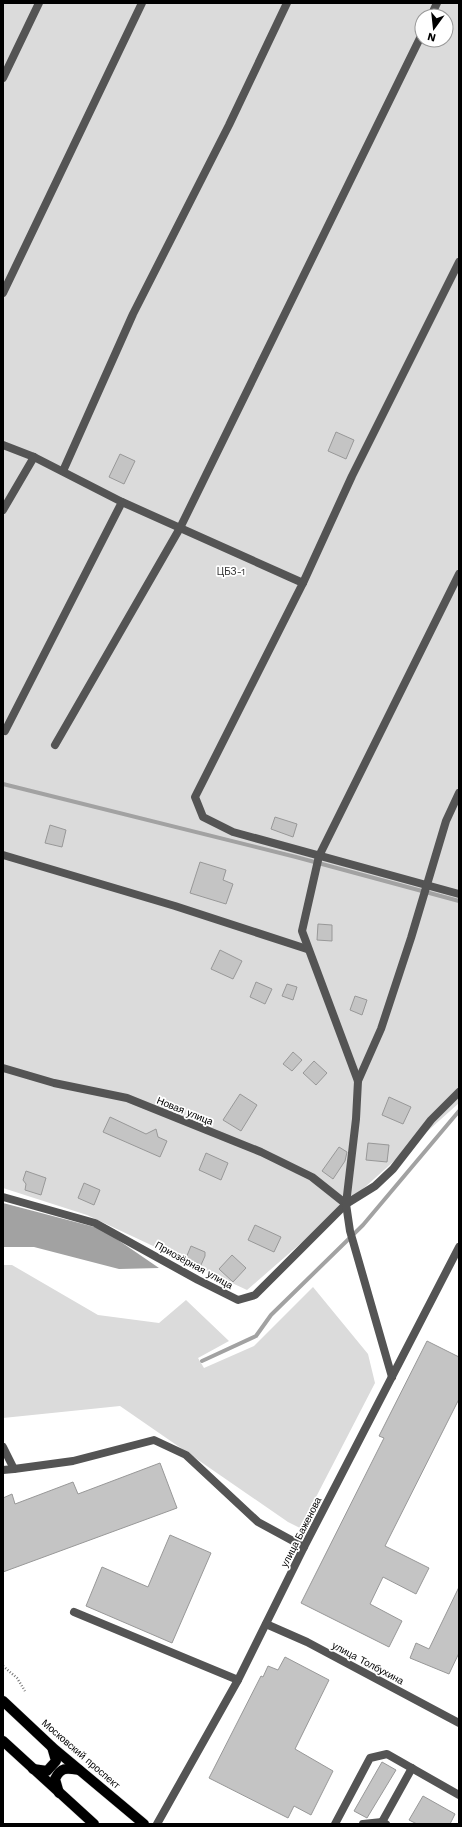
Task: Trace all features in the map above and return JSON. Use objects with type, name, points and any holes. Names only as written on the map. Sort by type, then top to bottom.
[{"type":"main road","name":"Московский проспект","points":[[3,1701],[52,1747],[144,1824]]},
{"type":"main road","points":[[3,1741],[94,1824]]},
{"type":"main road","points":[[33,1769],[48,1771],[53,1766],[56,1761],[52,1747]]},
{"type":"main road","points":[[60,1794],[55,1780],[58,1771],[64,1768],[80,1770]]},
{"type":"street","points":[[3,78],[39,3]]},
{"type":"street","points":[[3,294],[142,3]]},
{"type":"street","points":[[63,471],[133,314],[229,125],[287,3]]},
{"type":"street","points":[[55,745],[180,528],[415,48]]},
{"type":"street","points":[[459,262],[352,476],[303,583],[195,797],[203,817],[233,832],[459,894]]},
{"type":"street","points":[[3,445],[34,457],[122,502],[303,583]]},
{"type":"street","points":[[3,510],[34,457]]},
{"type":"street","points":[[5,731],[122,502]]},
{"type":"street","points":[[358,1081],[307,949],[302,931],[319,856],[459,574]]},
{"type":"street","points":[[392,1377],[350,1231],[346,1204],[356,1119],[358,1081],[381,1029],[412,938],[426,885],[446,821],[459,793]]},
{"type":"street","points":[[3,855],[175,906],[307,949]]},
{"type":"street","name":"Новая улица","points":[[3,1068],[54,1083],[126,1098],[260,1152],[312,1177],[346,1204]]},
{"type":"street","name":"Приозёрная улица","points":[[3,1197],[95,1223],[198,1280],[238,1300],[255,1295],[327,1223],[340,1213],[346,1204],[375,1186],[393,1169],[431,1120],[459,1092]]},
{"type":"street","name":"улица Баженова","points":[[157,1824],[238,1680],[304,1547],[459,1247]]},
{"type":"street","points":[[3,1470],[73,1461],[154,1440],[186,1456],[258,1522],[304,1547]]},
{"type":"street","points":[[3,1447],[14,1469]]},
{"type":"street","points":[[74,1612],[238,1680]]},
{"type":"street","name":"улица Толбухина","points":[[266,1624],[307,1642],[459,1723]]},
{"type":"street","points":[[3,1750],[18,1754]]},
{"type":"street","points":[[335,1824],[370,1758],[387,1754],[459,1795]]},
{"type":"street","points":[[364,1824],[384,1823],[412,1768]]},
{"type":"path","points":[[3,1666],[17,1678],[25,1691]]},
{"type":"green space","name":"ЦБЗ-1","points":[[3,3],[459,3],[459,1103],[247,1290],[87,1215],[3,1188]]},
{"type":"green space","points":[[3,1265],[12,1265],[98,1315],[159,1323],[186,1300],[229,1341],[198,1358],[204,1368],[254,1346],[313,1287],[368,1354],[375,1383],[300,1528],[288,1522],[120,1406],[3,1418]]},
{"type":"shaded area","points":[[3,1203],[102,1229],[159,1268],[119,1269],[34,1247],[3,1247]]},
{"type":"building","points":[[336,432],[354,440],[346,459],[328,451]]},
{"type":"building","points":[[120,454],[135,461],[124,484],[109,477]]},
{"type":"building","points":[[275,817],[297,824],[293,837],[271,829]]},
{"type":"building","points":[[50,825],[66,830],[62,847],[45,843]]},
{"type":"building","points":[[200,862],[226,870],[223,880],[233,884],[226,904],[190,893]]},
{"type":"building","points":[[318,924],[332,925],[332,941],[317,940]]},
{"type":"building","points":[[220,950],[242,961],[233,979],[211,969]]},
{"type":"building","points":[[256,982],[272,989],[265,1004],[250,997]]},
{"type":"building","points":[[287,984],[297,987],[293,1000],[282,996]]},
{"type":"building","points":[[355,996],[367,1000],[362,1015],[350,1010]]},
{"type":"building","points":[[293,1052],[302,1060],[292,1071],[283,1064]]},
{"type":"building","points":[[314,1061],[327,1073],[316,1085],[303,1073]]},
{"type":"building","points":[[240,1094],[257,1105],[241,1131],[223,1120]]},
{"type":"building","points":[[389,1097],[411,1107],[403,1124],[382,1115]]},
{"type":"building","points":[[110,1117],[146,1134],[156,1129],[158,1137],[167,1141],[160,1157],[103,1132]]},
{"type":"building","points":[[368,1143],[389,1145],[387,1162],[366,1160]]},
{"type":"building","points":[[339,1147],[347,1152],[345,1161],[333,1179],[322,1171]]},
{"type":"building","points":[[206,1153],[228,1163],[221,1180],[199,1170]]},
{"type":"building","points":[[26,1171],[46,1178],[41,1195],[25,1190],[26,1184],[23,1180]]},
{"type":"building","points":[[84,1183],[100,1190],[94,1205],[78,1198]]},
{"type":"building","points":[[255,1225],[281,1237],[274,1252],[248,1240]]},
{"type":"building","points":[[191,1246],[205,1252],[201,1265],[186,1258]]},
{"type":"building","points":[[232,1255],[246,1268],[233,1282],[219,1269]]},
{"type":"building","points":[[427,1341],[459,1357],[459,1399],[385,1546],[429,1568],[416,1594],[383,1577],[370,1604],[402,1621],[389,1647],[301,1603],[384,1438],[379,1436]]},
{"type":"building","points":[[160,1463],[177,1508],[3,1572],[3,1498],[12,1494],[15,1504],[73,1482],[78,1494]]},
{"type":"building","points":[[170,1535],[211,1553],[172,1643],[86,1606],[102,1567],[148,1587]]},
{"type":"building","points":[[459,1587],[459,1653],[449,1674],[410,1658],[416,1643],[429,1649]]},
{"type":"building","points":[[285,1657],[329,1680],[295,1749],[333,1771],[311,1815],[294,1806],[288,1818],[209,1778],[261,1676],[263,1677],[268,1666],[278,1670]]},
{"type":"building","points":[[382,1762],[396,1770],[367,1818],[354,1811]]},
{"type":"building","points":[[423,1796],[455,1814],[450,1824],[417,1824],[409,1820]]},
{"type":"waterway","points":[[3,784],[296,857],[459,901]]},
{"type":"waterway","points":[[202,1361],[256,1336],[271,1315],[363,1225],[459,1111]]}]
